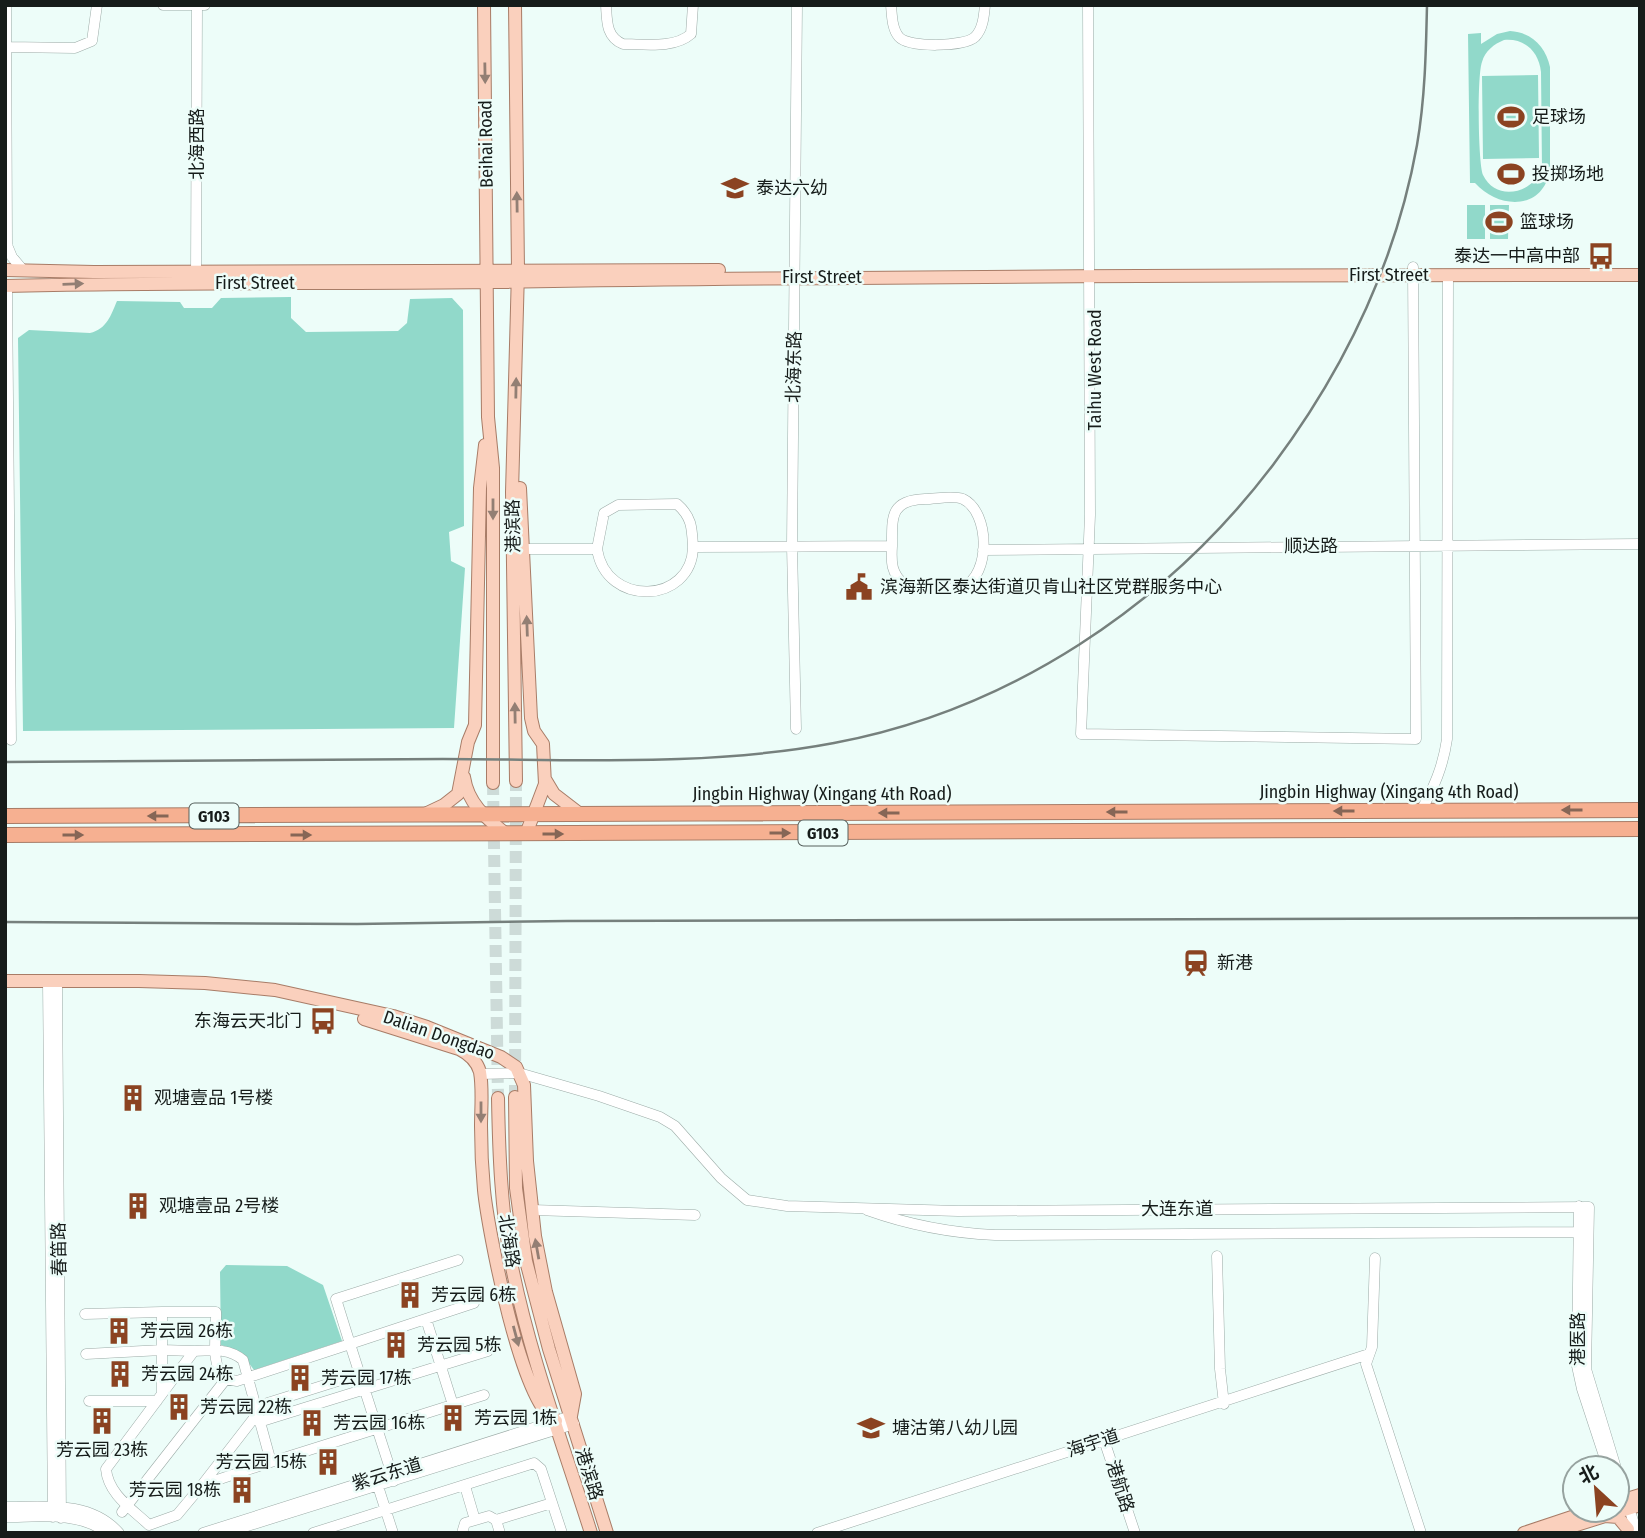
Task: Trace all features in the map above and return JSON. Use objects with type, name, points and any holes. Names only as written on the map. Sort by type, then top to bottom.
[{"type":"highway","name":"Jingbin Highway (Xingang 4th Road)","points":[[5,816],[1640,810]]},
{"type":"highway","name":"G103","points":[[5,835],[1640,829]]},
{"type":"main road","name":"Beihai Road","points":[[484,5],[488,417]]},
{"type":"main road","name":"Beihai Road","points":[[515,5],[518,276]]},
{"type":"main road","name":"First Street","points":[[5,270],[196,277],[1413,271],[1640,266]]},
{"type":"main road","name":"First Street","points":[[1413,271],[1448,275],[1640,275]]},
{"type":"main road","name":"港滨路","points":[[516,781],[512,492],[518,276]]},
{"type":"main road","name":"First Street","points":[[6,286],[196,277]]},
{"type":"main road","points":[[422,815],[444,805],[458,794],[468,742],[475,725],[480,488],[488,417]]},
{"type":"main road","points":[[488,417],[493,468],[493,783]]},
{"type":"main road","points":[[515,419],[531,719],[534,731],[543,744],[545,779],[526,834]]},
{"type":"main road","points":[[464,770],[469,796],[483,816],[506,834]]},
{"type":"main road","points":[[545,779],[554,794],[580,814]]},
{"type":"main road","name":"Dalian Dongdao","points":[[5,981],[243,993],[379,1022],[450,1045],[466,1053],[479,1070],[484,1191],[492,1244],[530,1382],[542,1410],[557,1425]]},
{"type":"main road","name":"Dalian Dongdao","points":[[5,988],[205,983],[275,990],[393,1016],[427,1027],[501,1057],[517,1070]]},
{"type":"main road","points":[[517,1070],[524,1085],[532,1210],[546,1292],[575,1394],[573,1420]]},
{"type":"main road","name":"北海路","points":[[514,1097],[516,1188],[526,1261],[537,1309],[573,1420]]},
{"type":"main road","name":"北海路","points":[[498,1098],[503,1208],[512,1264],[524,1317],[557,1425]]},
{"type":"main road","name":"港滨路","points":[[573,1420],[607,1533]]},
{"type":"main road","name":"港滨路","points":[[557,1425],[591,1533]]},
{"type":"main road","points":[[1524,1533],[1561,1523]]},
{"type":"main road","points":[[1551,1533],[1573,1524]]},
{"type":"street","points":[[6,5],[6,248],[23,270]]},
{"type":"street","points":[[8,47],[85,46],[92,41],[97,5]]},
{"type":"street","points":[[163,5],[205,5]]},
{"type":"street","name":"北海西路","points":[[196,277],[197,5]]},
{"type":"street","points":[[606,5],[609,32],[617,41],[623,44],[669,44],[685,40],[691,34],[693,5]]},
{"type":"street","name":"北海东路","points":[[796,729],[792,546],[797,5]]},
{"type":"street","points":[[891,5],[894,28],[903,41],[959,44],[972,40],[981,27],[985,5]]},
{"type":"street","name":"Taihu West Road","points":[[1088,5],[1092,272]]},
{"type":"street","name":"Taihu West Road","points":[[1094,5],[1091,545],[1084,734],[1416,739],[1415,543]]},
{"type":"street","points":[[1413,271],[1415,543]]},
{"type":"street","points":[[1421,811],[1436,785],[1447,740],[1448,275]]},
{"type":"street","points":[[6,286],[11,740]]},
{"type":"street","points":[[960,498],[969,503],[977,514],[984,546],[974,579],[962,587],[905,585],[898,580],[891,566],[892,514],[911,500],[960,498]]},
{"type":"street","points":[[677,504],[692,523],[693,547],[693,558],[685,575],[670,586],[646,590],[626,589],[614,581],[599,562],[597,549],[604,513],[618,505],[677,504]]},
{"type":"street","name":"顺达路","points":[[984,546],[1640,542]]},
{"type":"street","points":[[693,547],[892,546]]},
{"type":"street","points":[[524,549],[597,549]]},
{"type":"street","name":"春笛路","points":[[52,985],[57,1512]]},
{"type":"street","name":"大连东道","points":[[479,1070],[517,1070],[667,1121],[684,1134],[732,1189],[753,1202],[787,1206],[971,1210],[1584,1206]]},
{"type":"street","name":"港医路","points":[[1584,1206],[1578,1376],[1603,1454]]},
{"type":"street","points":[[857,1207],[931,1228],[966,1234],[995,1235],[1583,1232]]},
{"type":"street","points":[[532,1210],[695,1215]]},
{"type":"street","name":"港医路","points":[[1583,1232],[1586,1369],[1611,1454]]},
{"type":"street","points":[[1217,1256],[1220,1379],[1224,1403]]},
{"type":"street","points":[[1375,1258],[1372,1347],[1366,1362],[1422,1533]]},
{"type":"street","points":[[392,1477],[336,1299],[458,1260]]},
{"type":"street","points":[[86,1314],[216,1312],[216,1368],[226,1379],[237,1381],[474,1303]]},
{"type":"street","points":[[159,1397],[162,1312]]},
{"type":"street","points":[[426,1319],[453,1405]]},
{"type":"street","points":[[86,1353],[217,1349],[234,1353],[243,1360],[271,1462]]},
{"type":"street","points":[[194,1350],[106,1469],[106,1475],[125,1509],[149,1525],[177,1515],[257,1414],[360,1374]]},
{"type":"street","points":[[257,1414],[364,1389],[488,1351]]},
{"type":"street","name":"海宇道","points":[[826,1533],[1368,1356]]},
{"type":"street","points":[[125,1509],[226,1379]]},
{"type":"street","points":[[202,1485],[484,1395]]},
{"type":"street","points":[[89,1401],[159,1397]]},
{"type":"street","name":"紫云东道","points":[[203,1533],[573,1420]]},
{"type":"street","name":"海宇道","points":[[817,1532],[1103,1442]]},
{"type":"street","name":"港航路","points":[[1103,1442],[1132,1533]]},
{"type":"street","points":[[313,1533],[384,1506],[465,1486],[534,1463],[541,1469],[562,1533]]},
{"type":"street","points":[[376,1482],[393,1533]]},
{"type":"street","name":"紫云东道","points":[[225,1533],[376,1482]]},
{"type":"street","points":[[465,1486],[475,1520]]},
{"type":"street","points":[[496,1520],[552,1503]]},
{"type":"street","points":[[5,1507],[96,1515],[111,1524],[119,1533]]},
{"type":"street","points":[[5,1517],[57,1512],[87,1521],[107,1533]]},
{"type":"street","points":[[460,1532],[465,1523],[489,1516],[496,1520],[500,1533]]},
{"type":"green space","points":[[1510,31],[1525,34],[1541,47],[1550,67],[1550,166],[1547,181],[1541,191],[1521,202],[1497,198],[1475,183],[1470,183],[1468,34],[1481,33],[1481,44],[1497,34]],"holes":[[[1504,40],[1512,40],[1530,48],[1540,65],[1542,169],[1537,178],[1522,189],[1505,192],[1489,184],[1481,167],[1479,83],[1483,58],[1488,51]]]},
{"type":"green space","name":"足球场","points":[[1538,75],[1539,158],[1483,159],[1482,76]]},
{"type":"green space","name":"篮球场","points":[[1467,205],[1485,205],[1485,239],[1467,239]]},
{"type":"green space","name":"篮球场","points":[[1490,205],[1509,205],[1508,239],[1490,239]]},
{"type":"green space","points":[[291,297],[291,318],[306,332],[398,331],[407,323],[410,299],[452,298],[463,310],[464,526],[449,532],[451,561],[465,568],[454,728],[23,731],[18,338],[29,330],[96,331],[108,321],[117,301],[180,302],[184,308],[212,308],[221,298]]},
{"type":"green space","points":[[226,1265],[287,1266],[323,1285],[342,1341],[254,1370],[240,1354],[221,1345],[220,1272]]},
{"type":"tunnel","points":[[515,1097],[516,781]]},
{"type":"tunnel","points":[[493,783],[498,1098]]},
{"type":"railway","points":[[5,762],[640,760],[738,756],[834,743],[899,727],[962,705],[1022,678],[1079,644],[1133,606],[1184,563],[1231,516],[1273,465],[1322,391],[1344,353],[1381,273],[1408,188],[1422,110],[1427,5]]},
{"type":"railway","points":[[5,922],[357,924],[1640,918]]},
{"type":"place","name":"足球场","points":[[1511,117]]},
{"type":"place","name":"投掷场地","points":[[1511,174]]},
{"type":"place","name":"泰达六幼","points":[[735,188]]},
{"type":"place","name":"篮球场","points":[[1499,222]]},
{"type":"place","name":"泰达一中高中部","points":[[1601,256]]},
{"type":"place","name":"滨海新区泰达街道贝肯山社区党群服务中心","points":[[859,587]]},
{"type":"place","name":"新港","points":[[1196,963]]},
{"type":"place","name":"东海云天北门","points":[[323,1021]]},
{"type":"place","name":"观塘壹品 1号楼","points":[[133,1098]]},
{"type":"place","name":"观塘壹品 2号楼","points":[[138,1206]]},
{"type":"place","name":"芳云园 6栋","points":[[410,1295]]},
{"type":"place","name":"芳云园 26栋","points":[[119,1331]]},
{"type":"place","name":"芳云园 5栋","points":[[396,1345]]},
{"type":"place","name":"芳云园 24栋","points":[[120,1374]]},
{"type":"place","name":"芳云园 17栋","points":[[300,1378]]},
{"type":"place","name":"芳云园 22栋","points":[[179,1407]]},
{"type":"place","name":"芳云园 1栋","points":[[453,1418]]},
{"type":"place","name":"芳云园 23栋","points":[[102,1421]]},
{"type":"place","name":"芳云园 16栋","points":[[312,1423]]},
{"type":"place","name":"塘沽第八幼儿园","points":[[871,1428]]},
{"type":"place","name":"芳云园 15栋","points":[[328,1462]]},
{"type":"place","name":"芳云园 18栋","points":[[242,1490]]}]
